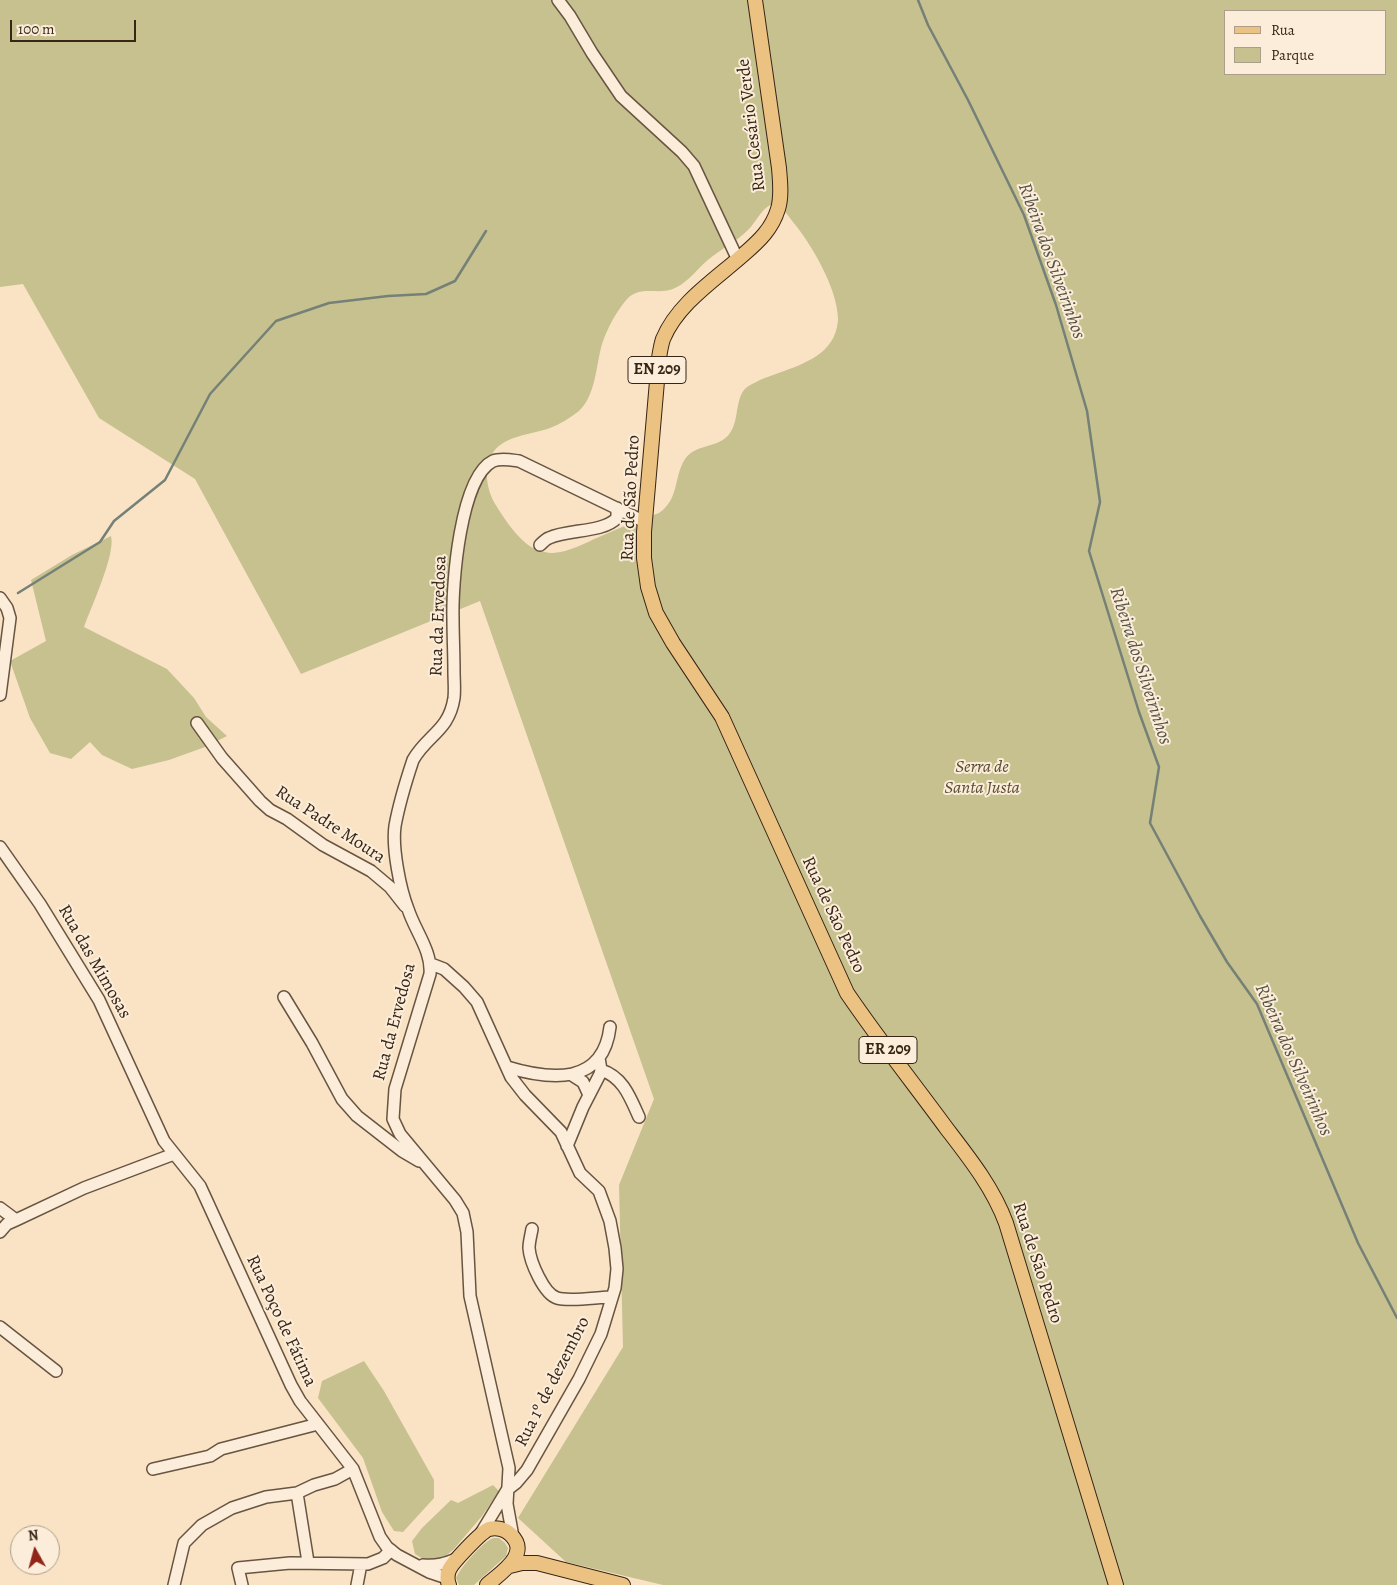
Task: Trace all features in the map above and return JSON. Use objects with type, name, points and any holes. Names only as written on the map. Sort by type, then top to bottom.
[{"type":"main road","name":"Rua Cesário Verde","points":[[738,260],[761,240],[773,224],[779,208],[781,189],[755,0]]},
{"type":"main road","name":"Rua de São Pedro","points":[[738,260],[682,310],[670,325],[663,340],[659,358],[646,517],[644,558],[648,587],[656,613],[673,643],[722,717],[848,993],[872,1029],[978,1171],[1000,1205],[1116,1585]]},
{"type":"main road","points":[[445,1583],[450,1568],[459,1557],[481,1534],[497,1528],[507,1532],[515,1542],[551,1566]]},
{"type":"main road","points":[[487,1585],[515,1560],[515,1542]]},
{"type":"main road","points":[[510,1566],[522,1563],[537,1563],[623,1585]]},
{"type":"street","points":[[558,0],[621,96],[682,152],[694,166],[738,260]]},
{"type":"street","name":"Rua da Ervedosa","points":[[515,1542],[508,1513],[507,1490],[509,1468],[470,1296],[468,1240],[463,1213],[455,1200],[400,1134],[393,1119],[395,1090],[430,974],[431,964],[408,909],[397,867],[395,827],[414,760],[419,750],[442,727],[451,713],[454,696],[453,616],[456,566],[467,502],[475,482],[484,468],[494,461],[504,459],[519,461],[617,508],[646,517]]},
{"type":"street","points":[[540,545],[549,538],[600,527],[615,520],[617,518],[617,508]]},
{"type":"street","points":[[0,598],[7,608],[10,618],[0,695]]},
{"type":"street","name":"Rua Padre Moura","points":[[197,723],[222,758],[270,810],[287,819],[323,845],[371,870],[390,887],[408,909]]},
{"type":"street","name":"Rua das Mimosas","points":[[0,847],[40,904],[99,1000],[162,1138],[174,1154]]},
{"type":"street","name":"Rua 1º de dezembro","points":[[431,964],[444,969],[464,986],[477,1002],[511,1077],[524,1096],[561,1132],[580,1173],[598,1191],[610,1221],[616,1248],[617,1269],[612,1297],[600,1334],[579,1379],[527,1470],[507,1490]]},
{"type":"street","points":[[284,997],[342,1099],[368,1125],[402,1151],[427,1166]]},
{"type":"street","points":[[567,1146],[589,1095],[610,1027]]},
{"type":"street","points":[[507,1067],[525,1073],[550,1077],[572,1075],[600,1064]]},
{"type":"street","points":[[600,1064],[619,1080],[639,1116]]},
{"type":"street","points":[[572,1075],[583,1082],[589,1095]]},
{"type":"street","points":[[0,1232],[8,1224],[84,1188],[174,1154]]},
{"type":"street","name":"Rua Poço de Fátima","points":[[174,1154],[200,1186],[291,1386],[300,1401],[353,1469],[380,1537],[391,1550],[445,1583]]},
{"type":"street","points":[[0,1208],[16,1220]]},
{"type":"street","points":[[532,1229],[529,1248],[532,1260],[545,1288],[552,1295],[558,1298],[572,1299],[612,1297]]},
{"type":"street","points":[[0,1327],[56,1371]]},
{"type":"street","points":[[153,1469],[210,1456],[221,1449],[318,1424]]},
{"type":"street","points":[[174,1585],[184,1543],[202,1525],[232,1508],[266,1497],[297,1493],[314,1485],[335,1479],[353,1469]]},
{"type":"street","name":"Rua da Ervedosa","points":[[481,1534],[507,1490]]},
{"type":"street","points":[[297,1493],[308,1562]]},
{"type":"street","points":[[242,1585],[238,1568],[262,1564],[308,1562],[368,1564],[383,1558],[391,1550]]},
{"type":"street","points":[[416,1565],[435,1566],[459,1557]]},
{"type":"street","points":[[357,1585],[360,1564]]},
{"type":"green space","name":"Serra de Santa Justa","points":[[0,0],[1397,0],[1397,1585],[663,1585],[566,1562],[518,1518],[623,1347],[619,1185],[654,1099],[480,601],[301,674],[195,479],[99,418],[23,284],[0,287]],"holes":[[[770,205],[778,206],[808,242],[828,281],[837,306],[838,318],[832,341],[817,356],[808,361],[760,380],[746,388],[739,400],[735,422],[730,433],[720,442],[695,450],[685,459],[670,501],[659,513],[565,551],[549,553],[529,546],[509,524],[491,495],[487,474],[492,454],[510,439],[550,428],[565,421],[579,411],[589,397],[606,333],[629,297],[642,291],[662,291],[677,287],[709,259],[734,242],[751,227],[763,210]]]},
{"type":"green space","points":[[111,536],[110,555],[84,627],[167,669],[194,698],[206,717],[227,736],[205,747],[169,760],[132,769],[102,755],[90,742],[71,759],[50,753],[30,718],[10,661],[46,641],[31,580],[72,555]]},
{"type":"green space","points":[[364,1361],[384,1391],[434,1480],[434,1498],[403,1532],[394,1531],[382,1512],[363,1458],[318,1398],[322,1381]]},
{"type":"green space","points":[[493,1485],[499,1491],[482,1516],[454,1549],[440,1561],[428,1562],[415,1554],[412,1541],[422,1528],[451,1500],[458,1503]]},
{"type":"green space","points":[[493,1538],[499,1538],[505,1543],[508,1548],[506,1556],[474,1585],[459,1585],[456,1578],[462,1568],[478,1550]]},
{"type":"waterway","name":"Ribeira dos Silveirinhos","points":[[918,0],[928,25],[968,100],[1024,215],[1056,305],[1087,411],[1100,502],[1089,551],[1139,712],[1159,767],[1150,823],[1227,962],[1257,1004],[1358,1243],[1397,1318]]},
{"type":"waterway","points":[[18,593],[100,542],[114,521],[165,480],[210,394],[276,321],[329,303],[388,296],[426,294],[455,281],[486,231]]}]
